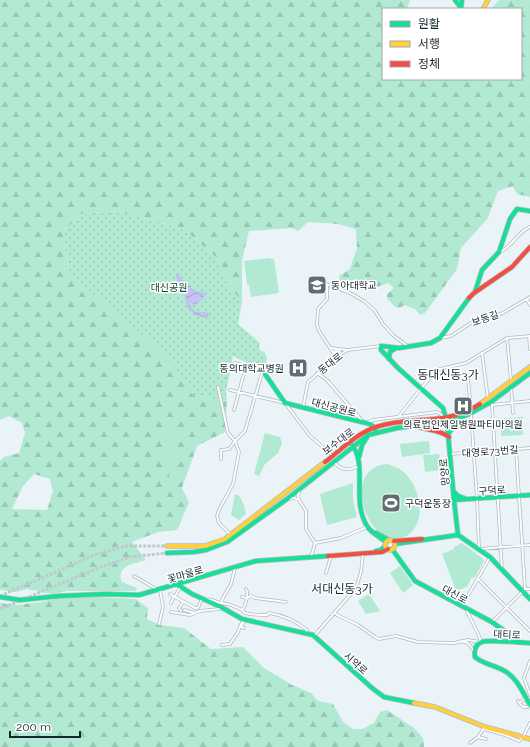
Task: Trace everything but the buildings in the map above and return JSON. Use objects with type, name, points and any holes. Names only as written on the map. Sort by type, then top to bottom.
[{"type":"main road","points":[[474,293],[484,265],[499,252],[510,219],[515,211],[521,209],[530,211]]},
{"type":"main road","points":[[381,346],[399,348],[409,347],[431,343],[440,338],[467,300],[474,293],[512,267],[530,247]]},
{"type":"main road","name":"망양로","points":[[381,346],[381,350],[389,359],[443,408],[447,420],[449,435],[458,535]]},
{"type":"main road","points":[[389,359],[391,351],[399,348]]},
{"type":"main road","name":"보수대로","points":[[167,553],[206,550],[227,542],[286,499],[368,435],[376,432],[447,420],[458,415],[479,410],[530,367]]},
{"type":"main road","points":[[264,373],[285,403]]},
{"type":"main road","name":"보수대로","points":[[511,384],[530,373]]},
{"type":"main road","name":"대신공원로","points":[[285,403],[370,424],[374,427]]},
{"type":"main road","name":"보수대로","points":[[167,546],[205,546],[225,539],[350,442],[365,431],[374,427],[379,425],[459,419],[471,411]]},
{"type":"main road","points":[[415,426],[424,430],[444,432],[449,435],[459,419]]},
{"type":"main road","points":[[374,427],[376,432]]},
{"type":"main road","points":[[359,457],[362,445],[368,435]]},
{"type":"main road","name":"대신로","points":[[350,442],[359,457],[359,506],[367,527],[388,545],[415,581],[492,622],[520,642]]},
{"type":"main road","points":[[454,492],[459,497],[469,500]]},
{"type":"main road","name":"구덕로","points":[[454,500],[530,495]]},
{"type":"main road","points":[[388,545],[458,535],[490,557],[524,590],[530,599]]},
{"type":"main road","points":[[388,545],[394,543]]},
{"type":"main road","name":"꽃마을로","points":[[0,597],[20,600],[90,595],[139,595],[179,586],[256,561],[372,553],[381,550],[388,545]]},
{"type":"main road","name":"시약로","points":[[179,586],[204,599],[221,605],[243,621],[306,633],[314,636],[380,696],[435,707],[484,728],[530,739]]},
{"type":"main road","name":"대티로","points":[[474,652],[476,646],[480,642],[530,643]]},
{"type":"main road","points":[[474,652],[475,657],[480,661],[509,674],[516,681],[530,706]]},
{"type":"street","points":[[499,252],[506,249],[524,229],[530,227]]},
{"type":"street","points":[[337,350],[340,351],[339,355],[336,356],[319,331],[317,325],[317,312],[320,306],[327,299],[327,284],[364,301],[375,311],[383,324],[394,336],[409,347]]},
{"type":"street","points":[[327,291],[330,287],[336,287]]},
{"type":"street","name":"보동길","points":[[440,338],[451,336],[474,321],[501,314],[530,297]]},
{"type":"street","points":[[527,298],[530,305]]},
{"type":"street","points":[[399,416],[436,370],[466,362],[507,338],[529,336],[530,349]]},
{"type":"street","points":[[507,338],[513,413]]},
{"type":"street","name":"동대로","points":[[303,407],[308,382],[339,355],[348,350],[381,346]]},
{"type":"street","points":[[330,348],[337,350],[348,350]]},
{"type":"street","points":[[333,361],[334,351],[337,350]]},
{"type":"street","points":[[482,353],[491,401],[502,546],[502,570]]},
{"type":"street","points":[[221,459],[221,450],[229,449],[234,441],[244,431],[254,395],[264,373],[267,371],[265,367],[261,369],[235,363]]},
{"type":"street","points":[[234,410],[246,366]]},
{"type":"street","points":[[261,369],[264,373]]},
{"type":"street","points":[[317,373],[327,380],[364,423],[399,416],[436,412],[447,420]]},
{"type":"street","points":[[468,379],[477,499],[479,549],[530,545]]},
{"type":"street","points":[[218,387],[228,434],[234,441],[239,452],[233,484],[219,510],[218,516],[219,523],[231,535]]},
{"type":"street","name":"대신공원로","points":[[230,390],[285,403]]},
{"type":"street","points":[[491,401],[530,401]]},
{"type":"street","points":[[285,403],[310,436],[332,456]]},
{"type":"street","name":"대영로73번길","points":[[450,454],[530,448]]},
{"type":"street","points":[[516,449],[524,590]]},
{"type":"street","name":"보수대로","points":[[334,461],[342,469],[347,470],[359,466]]},
{"type":"street","points":[[302,486],[298,493],[299,500],[306,511],[306,529],[315,543],[311,557]]},
{"type":"street","points":[[286,499],[294,498],[299,500]]},
{"type":"street","points":[[315,543],[340,538],[367,527]]},
{"type":"street","points":[[314,636],[356,588],[361,572],[363,554]]},
{"type":"street","points":[[326,573],[330,556]]},
{"type":"street","points":[[462,607],[490,557]]},
{"type":"street","points":[[171,612],[190,615],[201,610],[219,609],[231,584],[235,568]]},
{"type":"street","points":[[134,576],[159,590],[163,607],[159,624]]},
{"type":"street","points":[[478,579],[530,630]]},
{"type":"street","points":[[171,603],[179,586]]},
{"type":"street","points":[[242,610],[245,607],[247,598],[248,591],[246,589]]},
{"type":"street","points":[[492,622],[524,590],[530,589]]},
{"type":"street","points":[[170,594],[197,609],[204,599]]},
{"type":"street","points":[[242,597],[247,598],[251,596],[255,598],[286,602]]},
{"type":"street","points":[[183,602],[179,608],[195,613]]},
{"type":"street","points":[[221,605],[226,603],[242,610],[245,613],[262,616],[271,613]]},
{"type":"street","points":[[335,613],[358,625],[379,639],[396,636],[418,642],[454,643],[468,640],[480,642],[480,638],[466,609]]},
{"type":"street","points":[[268,611],[279,614],[300,625],[307,630],[306,633]]},
{"type":"street","points":[[243,621],[241,626],[244,628]]},
{"type":"street","points":[[222,645],[230,644],[243,621]]},
{"type":"street","points":[[460,641],[468,644],[474,652]]},
{"type":"street","points":[[530,661],[524,678],[530,695]]},
{"type":"street","points":[[526,698],[518,702],[525,708],[530,706]]},
{"type":"street","points":[[523,737],[530,723]]},
{"type":"street","points":[[470,743],[478,737],[484,728]]},
{"type":"street","points":[[478,737],[486,739]]},
{"type":"green space","points":[[0,0],[410,0],[407,8],[382,8],[382,80],[522,80],[522,8],[492,8],[499,0],[530,0],[530,197],[517,194],[513,186],[498,191],[488,218],[461,248],[457,269],[425,313],[420,315],[415,309],[405,305],[402,307],[395,306],[387,298],[387,294],[394,288],[388,283],[368,290],[359,284],[341,285],[339,276],[350,269],[357,248],[356,229],[338,224],[308,222],[298,231],[292,228],[249,231],[242,261],[242,302],[226,281],[217,258],[185,230],[120,211],[80,214],[63,232],[69,273],[146,338],[173,364],[193,395],[227,401],[225,432],[197,446],[182,488],[189,502],[177,530],[158,532],[132,542],[146,560],[127,566],[121,572],[121,577],[122,582],[137,588],[136,591],[67,591],[52,594],[27,589],[16,592],[0,590],[0,461],[4,457],[19,453],[25,433],[22,423],[9,416],[0,420]],"holes":[[[34,474],[50,479],[53,491],[47,510],[12,509],[23,486]]]},
{"type":"green space","name":"대신공원","points":[[120,211],[185,230],[217,258],[226,281],[242,302],[238,324],[260,343],[259,348],[262,352],[264,351],[267,358],[266,362],[259,369],[233,356],[226,392],[227,401],[193,395],[172,364],[146,338],[69,273],[63,232],[80,214]]},
{"type":"green space","points":[[270,258],[274,259],[279,293],[251,297],[249,285],[247,285],[244,261]]},
{"type":"green space","points":[[523,417],[523,435],[501,436],[501,419]]},
{"type":"green space","points":[[163,425],[172,425],[177,480],[170,480],[161,430]]},
{"type":"green space","points":[[265,433],[280,437],[282,443],[278,453],[265,464],[259,476],[254,474]]},
{"type":"green space","points":[[429,441],[430,453],[402,457],[400,444]]},
{"type":"green space","points":[[439,454],[441,470],[425,472],[423,455]]},
{"type":"green space","name":"구덕운동장","points":[[387,464],[399,469],[413,484],[417,492],[420,511],[414,528],[408,535],[394,539],[382,535],[372,524],[365,510],[362,495],[364,480],[372,469]]},
{"type":"green space","points":[[353,483],[353,500],[357,517],[327,525],[320,494]]},
{"type":"green space","points":[[235,494],[240,497],[246,514],[239,520],[231,515]]},
{"type":"green space","points":[[462,543],[484,561],[475,577],[471,578],[468,585],[457,590],[442,554],[454,549],[454,547]]},
{"type":"green space","points":[[400,566],[413,585],[403,593],[390,573]]},
{"type":"green space","points":[[369,594],[380,611],[366,614],[358,601]]},
{"type":"green space","points":[[100,597],[136,599],[148,608],[147,619],[160,625],[184,628],[211,649],[243,647],[264,668],[292,685],[311,693],[318,701],[333,704],[343,722],[353,729],[362,729],[374,723],[380,712],[387,710],[414,728],[423,738],[424,747],[0,747],[0,603],[17,605],[59,598]]},
{"type":"water","points":[[176,274],[179,274],[194,291],[207,293],[198,303],[194,305],[190,302],[191,307],[196,312],[209,312],[208,316],[200,317],[191,311],[185,300],[186,297],[183,291],[175,283],[177,281]]},
{"type":"tunnel","points":[[0,596],[97,554],[126,546],[167,546]]},
{"type":"tunnel","points":[[0,609],[98,568],[130,557],[167,553]]},
{"type":"traffic: fast","points":[[455,0],[461,8]]},
{"type":"traffic: fast","points":[[461,8],[462,0]]},
{"type":"traffic: fast","points":[[475,292],[482,270],[499,252],[510,219],[517,209],[530,211]]},
{"type":"traffic: fast","points":[[454,500],[447,422],[443,408],[398,368],[381,350],[381,346],[399,348],[431,343],[440,338],[469,298]]},
{"type":"traffic: fast","points":[[389,359],[390,352],[396,348]]},
{"type":"traffic: fast","points":[[167,553],[206,550],[227,542],[287,499],[368,435],[397,428],[446,422],[458,419],[491,402],[530,373]]},
{"type":"traffic: fast","points":[[265,374],[285,403],[370,424],[374,427],[376,432]]},
{"type":"traffic: fast","points":[[449,433],[459,419]]},
{"type":"traffic: fast","points":[[359,457],[362,445],[367,437]]},
{"type":"traffic: fast","points":[[352,445],[357,453],[359,462],[359,494],[362,516],[368,528],[386,542]]},
{"type":"traffic: fast","points":[[454,492],[458,496],[464,498]]},
{"type":"traffic: fast","points":[[530,495],[454,500],[458,535],[490,557],[530,599]]},
{"type":"traffic: fast","points":[[376,533],[389,540]]},
{"type":"traffic: fast","points":[[395,544],[458,535]]},
{"type":"traffic: fast","points":[[376,551],[381,550],[385,546]]},
{"type":"traffic: fast","points":[[392,549],[415,581],[492,622],[520,642]]},
{"type":"traffic: fast","points":[[0,597],[20,600],[59,596],[106,594],[139,595],[256,561],[328,556]]},
{"type":"traffic: fast","points":[[178,585],[192,594],[221,607],[242,619],[313,635],[384,697],[414,703]]},
{"type":"traffic: fast","points":[[530,643],[485,641],[478,644],[475,652],[475,657],[478,659],[508,673],[519,686],[530,705]]},
{"type":"traffic: slow","points":[[484,8],[488,0]]},
{"type":"traffic: slow","points":[[480,404],[530,367]]},
{"type":"traffic: slow","points":[[167,546],[205,546],[225,539],[325,462]]},
{"type":"traffic: slow","points":[[388,540],[392,540],[394,541],[395,545],[394,549],[388,550],[385,547],[385,543],[388,540]]},
{"type":"traffic: slow","points":[[414,703],[435,707],[485,727],[530,739]]},
{"type":"traffic: jam","points":[[469,298],[512,267],[530,247]]},
{"type":"traffic: jam","points":[[325,462],[362,433],[376,427],[454,416],[480,404]]},
{"type":"traffic: jam","points":[[416,426],[437,431],[449,437]]},
{"type":"traffic: jam","points":[[394,541],[422,539]]},
{"type":"traffic: jam","points":[[328,556],[382,552],[388,549]]},
{"type":"place","name":"동아대학교","points":[[317,285]]},
{"type":"place","name":"동의대학교병원","points":[[298,368]]},
{"type":"place","name":"의료법인제일병원파티마의원","points":[[463,406]]},
{"type":"place","name":"구덕운동장","points":[[391,503]]},
{"type":"district","name":"동대신동3가","points":[[448,375]]},
{"type":"district","name":"서대신동3가","points":[[342,589]]}]
